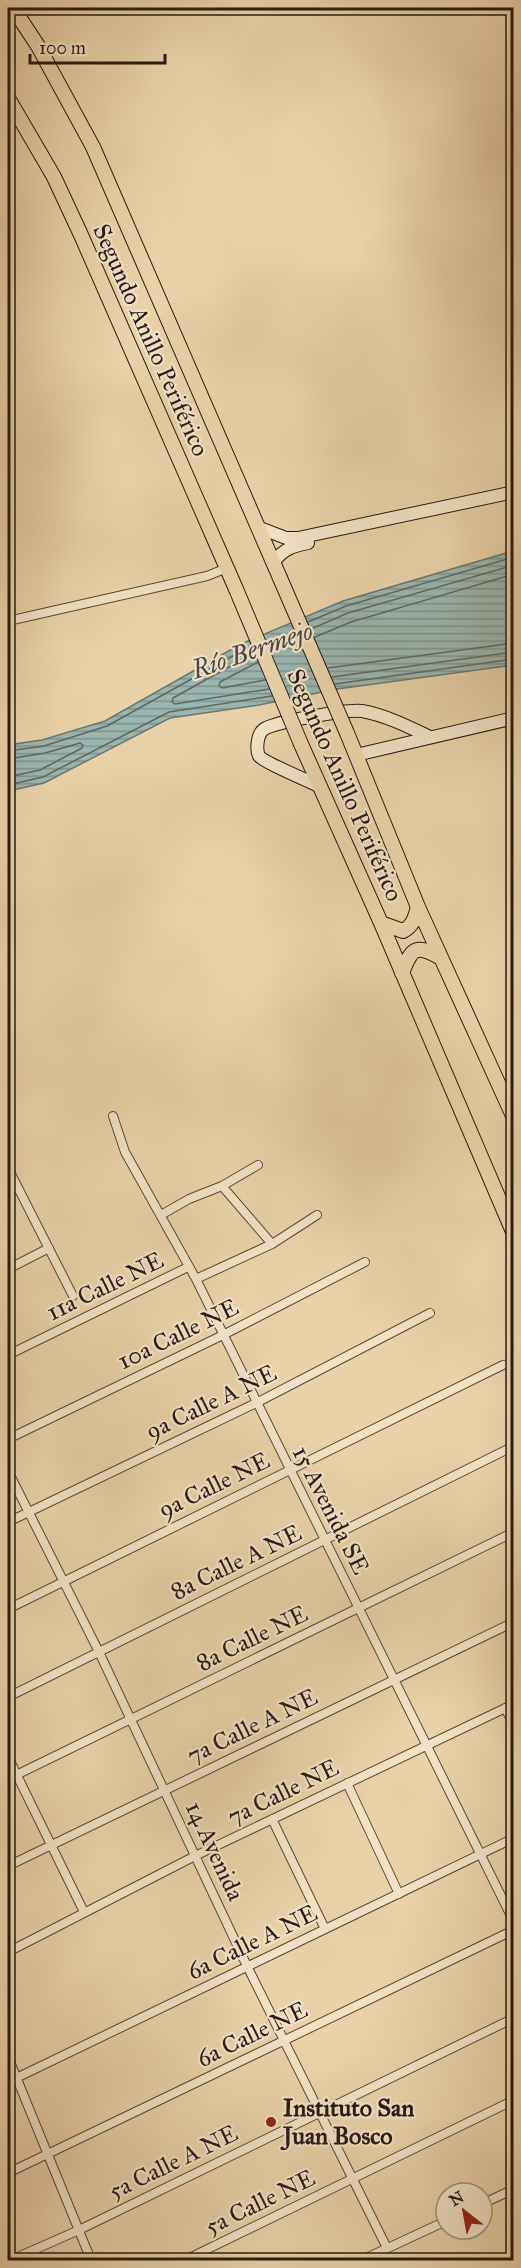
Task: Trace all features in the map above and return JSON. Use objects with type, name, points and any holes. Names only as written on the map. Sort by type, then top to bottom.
[{"type":"main road","name":"Segundo Anillo Periférico","points":[[13,8],[38,46],[93,147],[260,528],[418,907],[513,1118]]},
{"type":"main road","name":"Segundo Anillo Periférico","points":[[8,98],[54,177],[81,235],[381,923],[513,1234]]},
{"type":"main road","points":[[260,528],[286,538],[298,538],[513,492]]},
{"type":"main road","points":[[274,562],[280,554],[300,545],[513,497]]},
{"type":"main road","points":[[321,787],[265,762],[259,756],[257,746],[260,733],[264,728],[347,710],[360,710],[378,715],[430,738]]},
{"type":"main road","points":[[356,755],[513,718]]},
{"type":"main road","points":[[381,923],[403,931],[414,921],[418,907]]},
{"type":"main road","points":[[402,973],[408,957],[419,948],[441,958]]},
{"type":"street","points":[[8,621],[207,576],[227,568]]},
{"type":"street","name":"15 Avenida SE","points":[[113,1116],[125,1152],[196,1279],[513,1922]]},
{"type":"street","points":[[161,1215],[189,1199],[222,1186],[258,1165]]},
{"type":"street","points":[[8,1168],[11,1184],[49,1248],[73,1296]]},
{"type":"street","points":[[222,1186],[272,1244]]},
{"type":"street","name":"11a Calle NE","points":[[196,1279],[272,1244],[317,1215]]},
{"type":"street","points":[[8,1269],[49,1248]]},
{"type":"street","name":"10a Calle NE","points":[[8,1439],[223,1335],[365,1262]]},
{"type":"street","name":"11a Calle NE","points":[[8,1355],[188,1267]]},
{"type":"street","name":"9a Calle A NE","points":[[8,1522],[256,1404],[430,1313]]},
{"type":"street","name":"9a Calle NE","points":[[8,1609],[503,1365]]},
{"type":"street","name":"8a Calle A NE","points":[[8,1697],[513,1446]]},
{"type":"street","name":"14 Avenida","points":[[8,1471],[99,1652],[248,1966],[387,2248]]},
{"type":"street","name":"8a Calle NE","points":[[8,1779],[513,1532]]},
{"type":"street","name":"7a Calle A NE","points":[[8,1866],[513,1622]]},
{"type":"street","points":[[509,1706],[513,1725]]},
{"type":"street","name":"7a Calle NE","points":[[8,1952],[195,1856],[509,1706]]},
{"type":"street","points":[[8,1757],[84,1912]]},
{"type":"street","points":[[347,1783],[399,1893]]},
{"type":"street","points":[[272,1819],[324,1929]]},
{"type":"street","name":"6a Calle A NE","points":[[8,2082],[513,1838]]},
{"type":"street","name":"6a Calle NE","points":[[8,2173],[513,1930]]},
{"type":"street","name":"5a Calle A NE","points":[[11,2260],[79,2230],[513,2018]]},
{"type":"street","points":[[8,2056],[91,2260]]},
{"type":"street","name":"5a Calle NE","points":[[185,2260],[513,2100]]},
{"type":"street","points":[[494,2198],[513,2188]]},
{"type":"street","points":[[362,2260],[434,2226]]},
{"type":"water","name":"Río Bermejo","points":[[513,551],[513,665],[337,689],[259,705],[170,718],[44,783],[8,791],[8,745],[42,740],[105,721],[241,644],[343,601]]},
{"type":"place","name":"Instituto San Juan Bosco","points":[[271,2122]]}]
